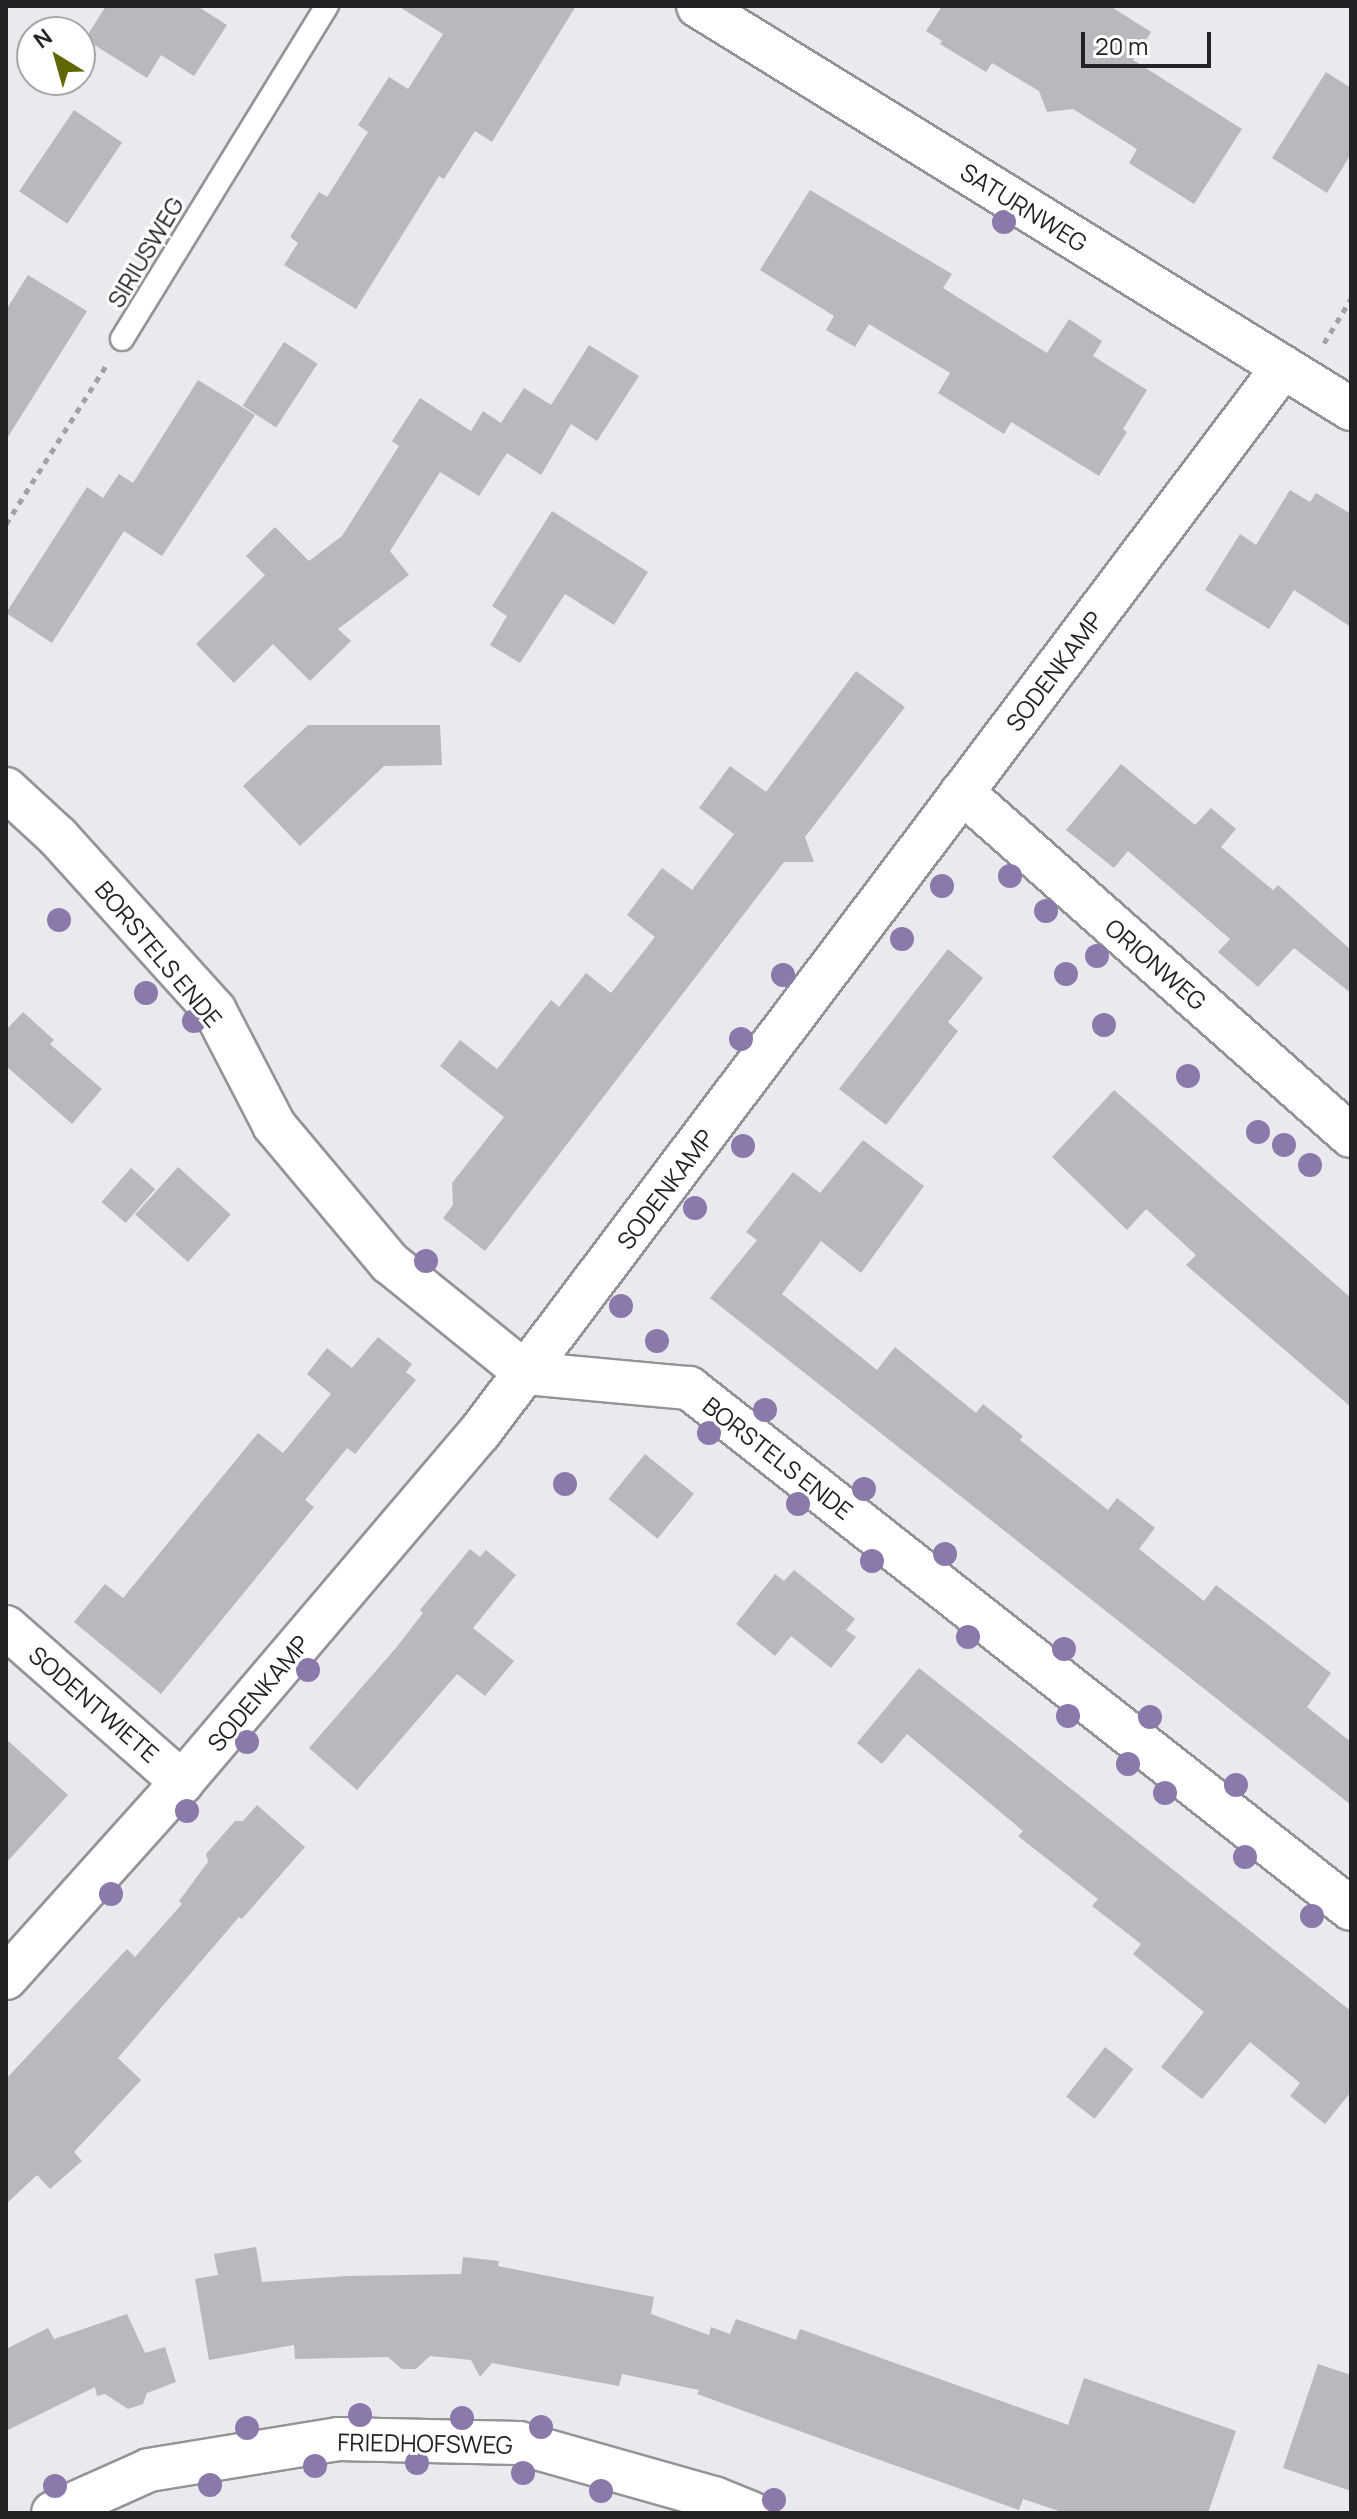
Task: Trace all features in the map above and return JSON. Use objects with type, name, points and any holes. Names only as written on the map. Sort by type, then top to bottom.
[{"type":"street","name":"SATURNWEG","points":[[698,6],[1351,409]]},
{"type":"street","name":"SODENKAMP","points":[[6,1978],[182,1782],[526,1373],[1283,367]]},
{"type":"street","name":"BORSTELS ENDE","points":[[6,789],[58,837],[215,1011],[274,1125],[390,1263],[526,1373],[689,1388],[1351,1909]]},
{"type":"street","name":"ORIONWEG","points":[[962,792],[1351,1136]]},
{"type":"street","name":"SODENTWIETE","points":[[6,1627],[182,1782]]},
{"type":"street","name":"FRIEDHOFSWEG","points":[[53,2513],[149,2470],[338,2439],[519,2443],[714,2498],[751,2513]]},
{"type":"lane","name":"SIRIUSWEG","points":[[122,339],[327,6]]},
{"type":"path","name":"SIRIUSWEG","points":[[6,524],[122,339]]},
{"type":"building","points":[[106,6],[197,6],[227,25],[194,76],[161,55],[147,78],[96,46],[96,22]]},
{"type":"building","points":[[398,6],[576,6],[492,142],[475,131],[444,179],[439,176],[356,309],[284,265],[298,243],[290,237],[319,192],[327,197],[368,132],[358,125],[389,77],[408,89],[443,34]]},
{"type":"building","points":[[942,6],[1110,6],[1151,32],[1133,60],[1242,129],[1194,204],[1129,163],[1137,149],[1073,109],[1047,112],[1039,91],[992,63],[986,72],[940,44],[942,41],[926,31]]},
{"type":"building","points":[[1326,72],[1351,88],[1351,154],[1327,193],[1272,158]]},
{"type":"building","points":[[74,110],[122,142],[67,224],[19,191]]},
{"type":"building","points":[[810,190],[952,274],[943,288],[1047,353],[1069,319],[1102,341],[1093,356],[1147,390],[1123,429],[1127,432],[1099,476],[1011,422],[1004,434],[938,393],[950,373],[869,324],[855,347],[826,330],[834,316],[760,270]]},
{"type":"building","points":[[28,275],[87,311],[6,440],[6,310]]},
{"type":"building","points":[[284,342],[318,364],[276,428],[243,406]]},
{"type":"building","points":[[589,345],[639,376],[597,441],[571,424],[541,475],[507,453],[479,496],[440,472],[390,551],[409,575],[338,629],[351,641],[310,681],[273,644],[234,683],[196,644],[265,575],[246,556],[275,527],[309,561],[342,536],[399,446],[392,441],[420,398],[471,431],[483,411],[501,423],[524,388],[551,405]]},
{"type":"building","points":[[198,380],[255,415],[162,556],[124,531],[52,643],[6,613],[87,487],[103,498],[119,474],[133,483]]},
{"type":"building","points":[[1290,490],[1310,502],[1316,493],[1351,514],[1351,627],[1294,590],[1269,629],[1205,590],[1240,534],[1256,545]]},
{"type":"building","points":[[552,511],[648,572],[614,625],[565,594],[520,663],[490,645],[507,616],[492,606]]},
{"type":"building","points":[[856,671],[905,707],[805,837],[814,862],[784,862],[485,1251],[443,1218],[453,1205],[452,1183],[504,1117],[440,1066],[460,1040],[497,1069],[551,1000],[559,1007],[586,973],[611,993],[655,937],[627,915],[662,868],[692,890],[734,834],[699,808],[730,766],[766,792]]},
{"type":"building","points":[[308,725],[440,725],[442,765],[384,766],[300,846],[243,786]]},
{"type":"building","points":[[1121,764],[1195,825],[1211,808],[1236,829],[1221,847],[1273,890],[1278,885],[1351,950],[1351,993],[1294,948],[1258,987],[1218,952],[1230,939],[1128,851],[1114,868],[1066,830]]},
{"type":"building","points":[[948,949],[983,978],[948,1022],[958,1031],[886,1125],[839,1089]]},
{"type":"building","points":[[23,1012],[54,1040],[50,1044],[102,1089],[72,1124],[6,1066],[6,1030]]},
{"type":"building","points":[[1114,1090],[1351,1298],[1351,1407],[1186,1265],[1196,1255],[1146,1209],[1127,1230],[1052,1157]]},
{"type":"building","points":[[863,1140],[924,1186],[861,1273],[821,1241],[782,1294],[877,1370],[895,1347],[976,1413],[983,1404],[1023,1436],[1020,1440],[1108,1510],[1117,1498],[1155,1528],[1139,1549],[1204,1601],[1216,1585],[1331,1673],[1307,1707],[1351,1742],[1351,1805],[710,1298],[757,1240],[746,1232],[793,1172],[820,1193]]},
{"type":"building","points":[[178,1167],[231,1215],[188,1262],[135,1215]]},
{"type":"building","points":[[131,1168],[155,1189],[126,1223],[101,1202]]},
{"type":"building","points":[[378,1337],[412,1364],[406,1372],[416,1380],[355,1454],[347,1448],[305,1500],[314,1507],[161,1694],[74,1622],[105,1584],[123,1598],[258,1433],[283,1453],[331,1394],[307,1374],[327,1348],[352,1368]]},
{"type":"building","points":[[645,1454],[694,1494],[657,1539],[608,1499]]},
{"type":"building","points":[[470,1549],[480,1557],[486,1550],[516,1575],[473,1628],[514,1661],[485,1696],[457,1674],[357,1790],[309,1748],[395,1649],[423,1613],[420,1610]]},
{"type":"building","points":[[794,1570],[855,1619],[846,1630],[856,1637],[831,1668],[791,1636],[775,1656],[736,1624],[775,1574],[784,1581]]},
{"type":"building","points":[[919,1668],[1351,2011],[1351,2092],[1325,2124],[1290,2096],[1300,2083],[1250,2042],[1202,2099],[1161,2067],[1204,2012],[1133,1954],[1141,1944],[1092,1906],[1098,1899],[1018,1836],[1023,1831],[907,1734],[882,1764],[857,1743]]},
{"type":"building","points":[[6,1739],[68,1795],[6,1863]]},
{"type":"building","points":[[257,1805],[305,1847],[242,1919],[239,1917],[118,2058],[141,2080],[74,2152],[82,2161],[50,2189],[37,2175],[6,2204],[6,2079],[127,1949],[135,1957],[182,1904],[179,1901],[208,1862],[206,1854],[235,1821],[243,1821]]},
{"type":"building","points":[[1105,2047],[1133,2069],[1095,2119],[1066,2097]]},
{"type":"building","points":[[256,2247],[262,2282],[347,2276],[461,2274],[463,2257],[499,2261],[498,2266],[654,2297],[651,2314],[709,2335],[711,2327],[730,2334],[736,2319],[796,2340],[800,2329],[1068,2425],[1084,2378],[1236,2431],[1208,2513],[1065,2513],[1023,2499],[1019,2510],[697,2394],[699,2390],[622,2374],[619,2386],[492,2363],[480,2377],[471,2360],[430,2356],[416,2369],[402,2369],[388,2357],[295,2359],[294,2345],[209,2360],[195,2279],[218,2275],[214,2254]]},
{"type":"building","points":[[127,2314],[145,2353],[165,2347],[176,2382],[147,2393],[143,2404],[128,2409],[105,2394],[97,2396],[95,2387],[6,2431],[6,2349],[48,2328],[54,2339]]},
{"type":"building","points":[[1318,2364],[1351,2375],[1351,2491],[1283,2468]]}]
